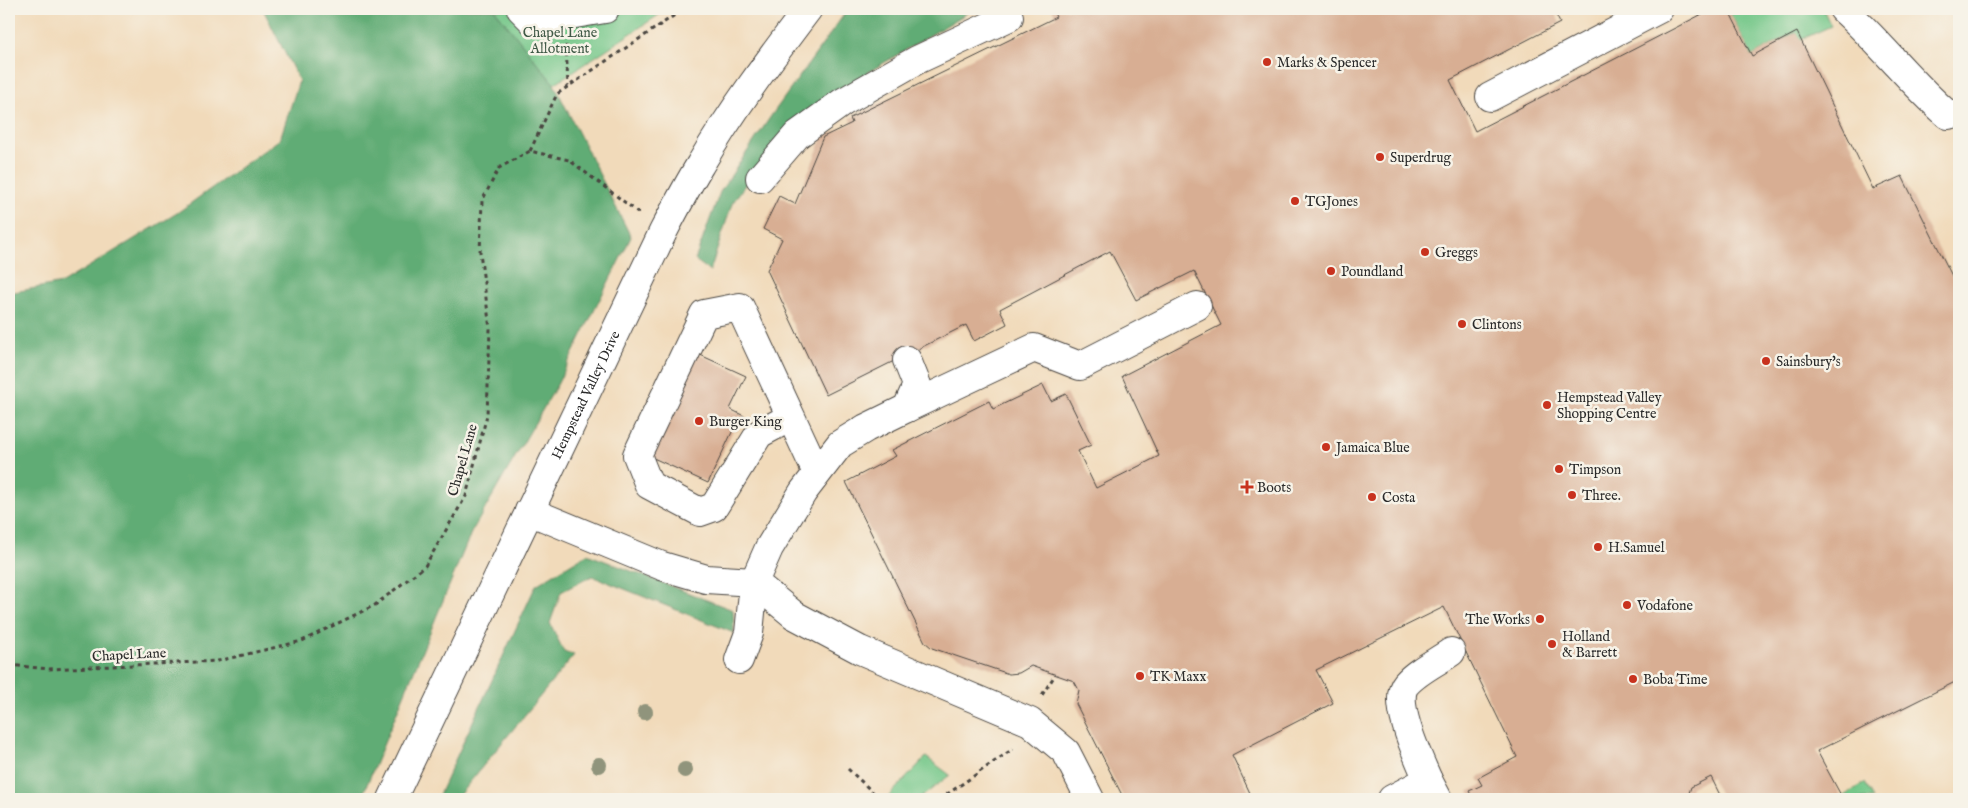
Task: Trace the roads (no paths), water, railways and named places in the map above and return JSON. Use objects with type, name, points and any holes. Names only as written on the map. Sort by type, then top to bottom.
[{"type":"street","points":[[521,9],[532,21],[605,9]]},
{"type":"street","name":"Hempstead Valley Drive","points":[[392,799],[664,232],[699,165],[738,104],[808,9]]},
{"type":"street","points":[[760,178],[797,135],[836,108],[917,60],[1009,17],[1004,9]]},
{"type":"street","points":[[1490,97],[1659,9]]},
{"type":"street","points":[[1843,9],[1875,38],[1922,92],[1948,115],[1959,113]]},
{"type":"street","points":[[739,660],[748,633],[754,582],[769,548],[803,492],[840,444],[866,428],[1034,348],[1080,366],[1197,306]]},
{"type":"street","points":[[791,417],[760,434],[714,507],[700,512],[648,486],[636,455],[704,314],[740,307],[817,473]]},
{"type":"street","points":[[907,360],[917,385],[907,408]]},
{"type":"street","points":[[529,511],[662,566],[706,579],[754,582],[794,615],[860,650],[1030,722],[1066,752],[1090,799]]},
{"type":"street","points":[[1392,799],[1433,790],[1409,733],[1402,708],[1401,695],[1404,685],[1451,652]]},
{"type":"place","name":"Marks & Spencer","points":[[1267,62]]},
{"type":"place","name":"Superdrug","points":[[1380,157]]},
{"type":"place","name":"TGJones","points":[[1295,201]]},
{"type":"place","name":"Greggs","points":[[1425,252]]},
{"type":"place","name":"Poundland","points":[[1331,271]]},
{"type":"place","name":"Clintons","points":[[1462,324]]},
{"type":"place","name":"Sainsbury's","points":[[1766,361]]},
{"type":"place","name":"Hempstead Valley Shopping Centre","points":[[1547,405]]},
{"type":"place","name":"Burger King","points":[[699,421]]},
{"type":"place","name":"Jamaica Blue","points":[[1326,447]]},
{"type":"place","name":"Timpson","points":[[1559,469]]},
{"type":"place","name":"Boots","points":[[1247,487]]},
{"type":"place","name":"Three.","points":[[1572,495]]},
{"type":"place","name":"Costa","points":[[1372,497]]},
{"type":"place","name":"H.Samuel","points":[[1598,547]]},
{"type":"place","name":"Vodafone","points":[[1627,605]]},
{"type":"place","name":"The Works","points":[[1540,619]]},
{"type":"place","name":"Holland & Barrett","points":[[1552,644]]},
{"type":"place","name":"TK Maxx","points":[[1140,676]]},
{"type":"place","name":"Boba Time","points":[[1633,679]]},
{"type":"park label","name":"Chapel Lane Allotment","points":[[560,40]]}]
